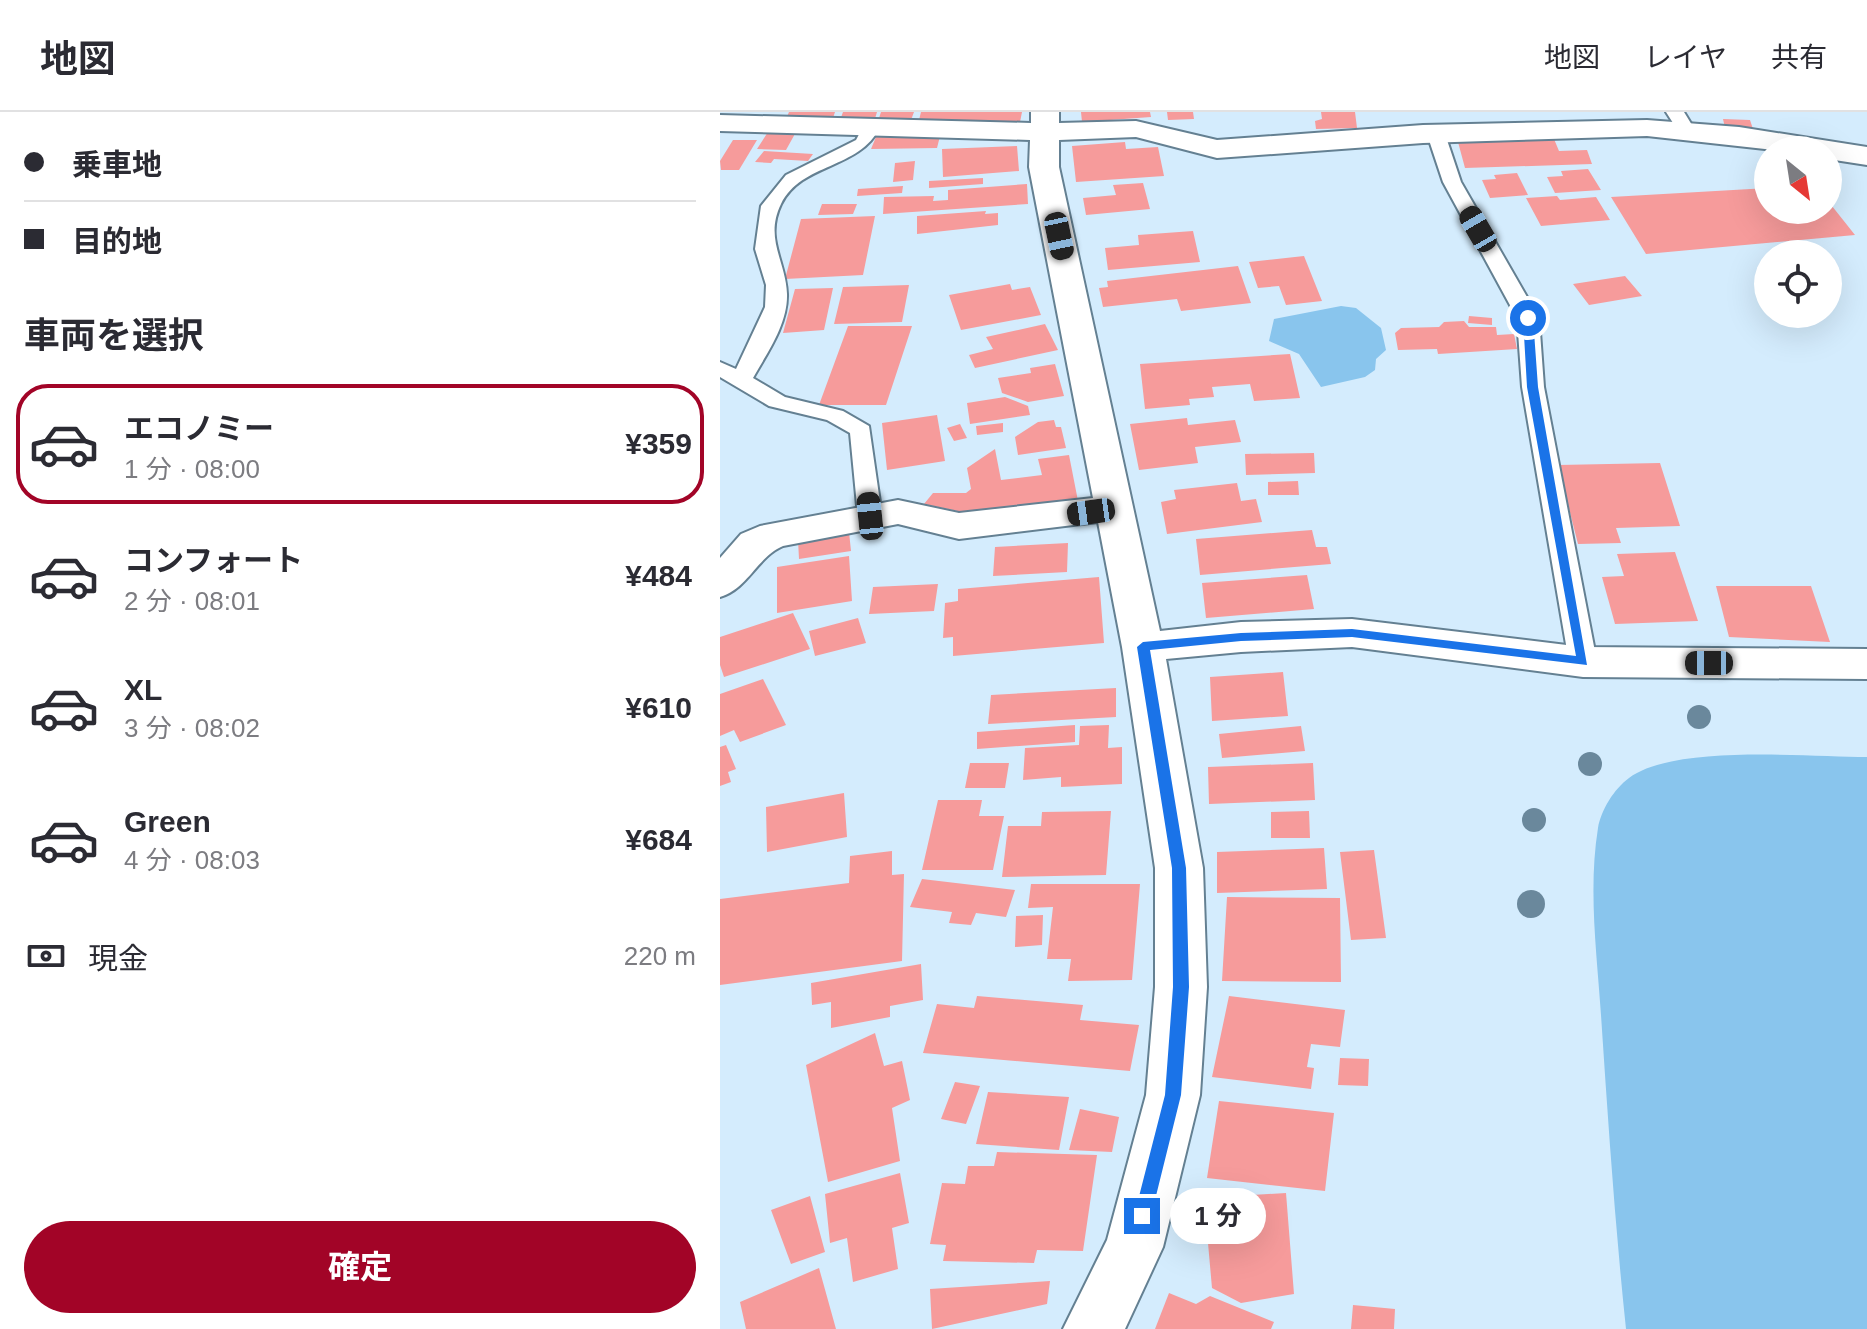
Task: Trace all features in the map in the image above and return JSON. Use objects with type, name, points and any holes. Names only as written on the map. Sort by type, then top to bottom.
[{"type":"street","points":[[720,123],[871,127],[1044,122],[1136,129],[1217,149],[1436,134],[1647,128],[1680,121],[1867,156]]},
{"type":"street","points":[[1044,122],[1044,167],[1143,647],[1179,868],[1181,987],[1174,1080],[1134,1247],[1093,1329]]},
{"type":"street","points":[[720,583],[736,561],[764,539],[870,516],[914,514],[959,526],[1115,508]]},
{"type":"street","points":[[1143,647],[1241,637],[1352,633],[1583,662],[1867,664]]},
{"type":"lane","points":[[741,380],[769,323],[777,294],[767,266],[764,228],[770,202],[782,186],[807,168],[863,143],[871,127]]},
{"type":"lane","points":[[1436,134],[1452,182],[1528,318],[1533,387],[1583,662]]},
{"type":"lane","points":[[720,369],[741,380],[750,389],[787,405],[823,411],[853,423],[861,431],[870,516]]},
{"type":"shaded area","points":[[1341,306],[1356,308],[1381,328],[1386,350],[1376,359],[1375,370],[1365,377],[1321,387],[1299,354],[1269,341],[1274,319]]},
{"type":"shaded area","points":[[1743,755],[1867,757],[1867,1329],[1626,1329],[1594,922],[1595,851],[1602,814],[1613,794],[1629,778],[1650,767],[1677,760]]},
{"type":"building","points":[[789,112],[835,112],[832,121],[785,121]]},
{"type":"building","points":[[843,112],[877,112],[874,122],[839,123]]},
{"type":"building","points":[[881,112],[914,112],[911,120],[878,121]]},
{"type":"building","points":[[921,112],[1022,112],[1020,122],[995,123],[927,122],[919,120]]},
{"type":"building","points":[[1081,112],[1150,112],[1151,117],[1082,122]]},
{"type":"building","points":[[1167,112],[1193,112],[1194,119],[1168,120]]},
{"type":"building","points":[[1321,112],[1355,112],[1357,128],[1316,129],[1315,121],[1322,119]]},
{"type":"building","points":[[1723,119],[1750,120],[1753,129],[1725,128]]},
{"type":"building","points":[[768,132],[796,132],[786,150],[757,149]]},
{"type":"building","points":[[940,136],[937,148],[871,149],[876,137]]},
{"type":"building","points":[[1554,139],[1559,151],[1587,150],[1592,164],[1465,168],[1458,142]]},
{"type":"building","points":[[733,140],[757,140],[739,170],[721,170],[720,161]]},
{"type":"building","points":[[1125,142],[1126,149],[1158,147],[1164,176],[1076,182],[1072,146]]},
{"type":"building","points":[[1017,146],[1019,171],[943,177],[942,149]]},
{"type":"building","points":[[764,151],[813,154],[808,161],[774,159],[771,163],[755,162]]},
{"type":"building","points":[[915,161],[913,180],[893,182],[895,163]]},
{"type":"building","points":[[1588,169],[1601,190],[1555,193],[1547,177],[1563,176],[1561,171]]},
{"type":"building","points":[[1517,173],[1528,195],[1490,198],[1482,180],[1496,179],[1494,175]]},
{"type":"building","points":[[983,178],[983,184],[929,188],[929,181]]},
{"type":"building","points":[[1143,183],[1150,209],[1086,215],[1083,198],[1116,195],[1113,185]]},
{"type":"building","points":[[1027,184],[1028,204],[883,214],[884,197],[934,196],[933,201],[948,200],[948,190]]},
{"type":"building","points":[[903,186],[902,193],[857,196],[858,189]]},
{"type":"building","points":[[1754,189],[1754,224],[1842,224],[1842,219],[1855,235],[1754,240],[1754,244],[1646,254],[1611,197]]},
{"type":"building","points":[[1557,196],[1560,200],[1596,197],[1610,220],[1541,226],[1526,198]]},
{"type":"building","points":[[822,204],[857,204],[853,214],[818,215]]},
{"type":"building","points":[[986,211],[985,214],[998,213],[998,225],[917,234],[917,216]]},
{"type":"building","points":[[875,216],[863,275],[785,279],[801,219]]},
{"type":"building","points":[[1193,231],[1200,262],[1108,270],[1105,248],[1139,245],[1138,235]]},
{"type":"building","points":[[1304,256],[1322,301],[1286,305],[1279,286],[1258,288],[1249,262]]},
{"type":"building","points":[[1238,266],[1251,303],[1181,311],[1177,299],[1103,307],[1099,288],[1108,287],[1107,281]]},
{"type":"building","points":[[1625,276],[1642,296],[1589,305],[1573,284]]},
{"type":"building","points":[[1010,284],[1012,290],[1030,287],[1041,315],[961,330],[949,295]]},
{"type":"building","points":[[909,285],[902,322],[834,324],[843,287]]},
{"type":"building","points":[[833,288],[824,330],[783,333],[795,289]]},
{"type":"building","points":[[1469,316],[1492,318],[1492,325],[1468,323]]},
{"type":"building","points":[[1464,321],[1469,327],[1496,327],[1497,335],[1514,334],[1517,349],[1438,354],[1437,349],[1398,350],[1395,333],[1401,328],[1439,327],[1444,322]]},
{"type":"building","points":[[1045,324],[1058,350],[975,368],[969,355],[993,349],[986,337]]},
{"type":"building","points":[[848,326],[912,326],[886,405],[819,405]]},
{"type":"building","points":[[1290,354],[1300,398],[1254,401],[1250,384],[1212,387],[1214,397],[1189,399],[1190,405],[1145,409],[1140,364]]},
{"type":"building","points":[[1055,364],[1064,396],[1028,402],[1002,393],[998,378],[1031,373],[1030,368]]},
{"type":"building","points":[[1005,397],[1028,406],[1030,415],[970,424],[967,403]]},
{"type":"building","points":[[937,415],[945,461],[887,470],[882,423]]},
{"type":"building","points":[[1187,418],[1188,425],[1235,420],[1241,442],[1195,447],[1198,463],[1139,470],[1130,424]]},
{"type":"building","points":[[1054,420],[1056,427],[1061,427],[1066,448],[1018,455],[1015,437],[1038,422]]},
{"type":"building","points":[[1003,423],[1003,432],[977,435],[976,426]]},
{"type":"building","points":[[960,424],[967,438],[954,441],[947,428]]},
{"type":"building","points":[[995,449],[1001,480],[1042,475],[1038,459],[1069,455],[1078,501],[977,515],[924,504],[933,493],[966,493],[971,489],[967,468]]},
{"type":"building","points":[[1314,453],[1315,473],[1246,475],[1245,454]]},
{"type":"building","points":[[1660,463],[1680,526],[1616,528],[1621,543],[1578,544],[1558,465]]},
{"type":"building","points":[[1298,481],[1299,495],[1268,495],[1268,482]]},
{"type":"building","points":[[1237,483],[1241,501],[1256,499],[1262,522],[1167,534],[1161,502],[1176,499],[1174,490]]},
{"type":"building","points":[[1312,530],[1316,547],[1327,547],[1331,564],[1200,575],[1196,539]]},
{"type":"building","points":[[849,532],[851,551],[799,559],[798,540]]},
{"type":"building","points":[[1068,543],[1067,572],[993,576],[995,547]]},
{"type":"building","points":[[1675,552],[1698,621],[1615,624],[1602,577],[1624,576],[1617,554]]},
{"type":"building","points":[[849,556],[852,601],[777,613],[777,567]]},
{"type":"building","points":[[1307,575],[1314,609],[1206,618],[1202,583]]},
{"type":"building","points":[[1099,577],[1104,643],[953,656],[953,637],[943,638],[945,603],[958,601],[958,589]]},
{"type":"building","points":[[938,584],[934,611],[869,614],[873,587]]},
{"type":"building","points":[[1716,586],[1811,586],[1830,642],[1729,637]]},
{"type":"building","points":[[793,613],[810,649],[724,677],[720,665],[720,637]]},
{"type":"building","points":[[858,618],[866,643],[815,656],[809,631]]},
{"type":"building","points":[[1283,672],[1288,716],[1212,721],[1210,677]]},
{"type":"building","points":[[763,679],[786,725],[740,742],[734,730],[720,736],[720,694]]},
{"type":"building","points":[[1116,688],[1116,717],[988,724],[991,695]]},
{"type":"building","points":[[1075,725],[1075,742],[977,749],[977,732]]},
{"type":"building","points":[[1109,725],[1108,748],[1122,747],[1122,784],[1061,787],[1061,777],[1023,780],[1025,748],[1079,745],[1080,726]]},
{"type":"building","points":[[1301,726],[1305,751],[1222,758],[1219,734]]},
{"type":"building","points":[[726,745],[736,769],[728,772],[731,782],[720,786],[720,747]]},
{"type":"building","points":[[970,763],[1009,763],[1005,788],[965,788]]},
{"type":"building","points":[[1313,763],[1315,800],[1209,804],[1208,767]]},
{"type":"building","points":[[844,793],[847,837],[767,852],[766,807]]},
{"type":"building","points":[[938,800],[982,800],[979,816],[1004,816],[993,870],[922,870]]},
{"type":"building","points":[[1111,811],[1106,875],[1002,877],[1008,826],[1041,826],[1042,812]]},
{"type":"building","points":[[1309,811],[1310,838],[1271,838],[1271,812]]},
{"type":"building","points":[[1324,848],[1327,889],[1217,893],[1217,852]]},
{"type":"building","points":[[1374,850],[1386,938],[1351,940],[1340,852]]},
{"type":"building","points":[[892,851],[892,875],[904,874],[902,961],[720,985],[720,899],[849,883],[850,856]]},
{"type":"building","points":[[922,879],[1015,890],[1006,917],[976,913],[971,925],[949,923],[952,912],[910,907]]},
{"type":"building","points":[[1031,884],[1140,884],[1132,980],[1068,981],[1071,959],[1047,959],[1053,907],[1028,908]]},
{"type":"building","points":[[1227,897],[1340,898],[1341,982],[1222,981]]},
{"type":"building","points":[[1043,915],[1042,945],[1015,947],[1016,916]]},
{"type":"building","points":[[921,964],[923,1000],[890,1006],[890,1017],[831,1028],[831,1002],[812,1005],[811,983]]},
{"type":"building","points":[[977,996],[1083,1005],[1080,1020],[1139,1025],[1130,1071],[923,1053],[937,1004],[974,1008]]},
{"type":"building","points":[[1229,996],[1345,1010],[1340,1047],[1311,1044],[1307,1067],[1314,1068],[1311,1089],[1212,1077]]},
{"type":"building","points":[[875,1033],[884,1066],[902,1061],[910,1100],[892,1108],[900,1161],[828,1182],[806,1065]]},
{"type":"building","points":[[1340,1058],[1369,1059],[1368,1086],[1338,1085]]},
{"type":"building","points":[[955,1082],[980,1086],[966,1124],[941,1119]]},
{"type":"building","points":[[988,1092],[1069,1097],[1059,1150],[976,1144]]},
{"type":"building","points":[[1219,1101],[1334,1113],[1325,1191],[1207,1178]]},
{"type":"building","points":[[1080,1109],[1119,1117],[1112,1152],[1069,1150]]},
{"type":"building","points":[[997,1152],[1097,1155],[1083,1251],[1037,1250],[1034,1263],[943,1261],[946,1245],[930,1244],[942,1183],[965,1184],[968,1166],[994,1166]]},
{"type":"building","points":[[900,1173],[909,1223],[892,1228],[898,1269],[853,1282],[847,1238],[830,1243],[825,1194]]},
{"type":"building","points":[[1286,1193],[1294,1294],[1241,1303],[1212,1288],[1204,1198]]},
{"type":"building","points":[[810,1196],[825,1252],[791,1264],[771,1210]]},
{"type":"building","points":[[819,1268],[836,1329],[746,1329],[740,1302]]},
{"type":"building","points":[[1050,1281],[1047,1304],[932,1329],[930,1289]]},
{"type":"building","points":[[1169,1293],[1196,1304],[1210,1296],[1274,1322],[1271,1329],[1155,1329]]},
{"type":"building","points":[[1353,1305],[1395,1309],[1394,1329],[1351,1329]]},
{"type":"route","points":[[1142,1216],[1173,1095],[1181,987],[1179,868],[1143,647],[1241,637],[1352,633],[1583,662],[1533,387],[1528,318]]}]
